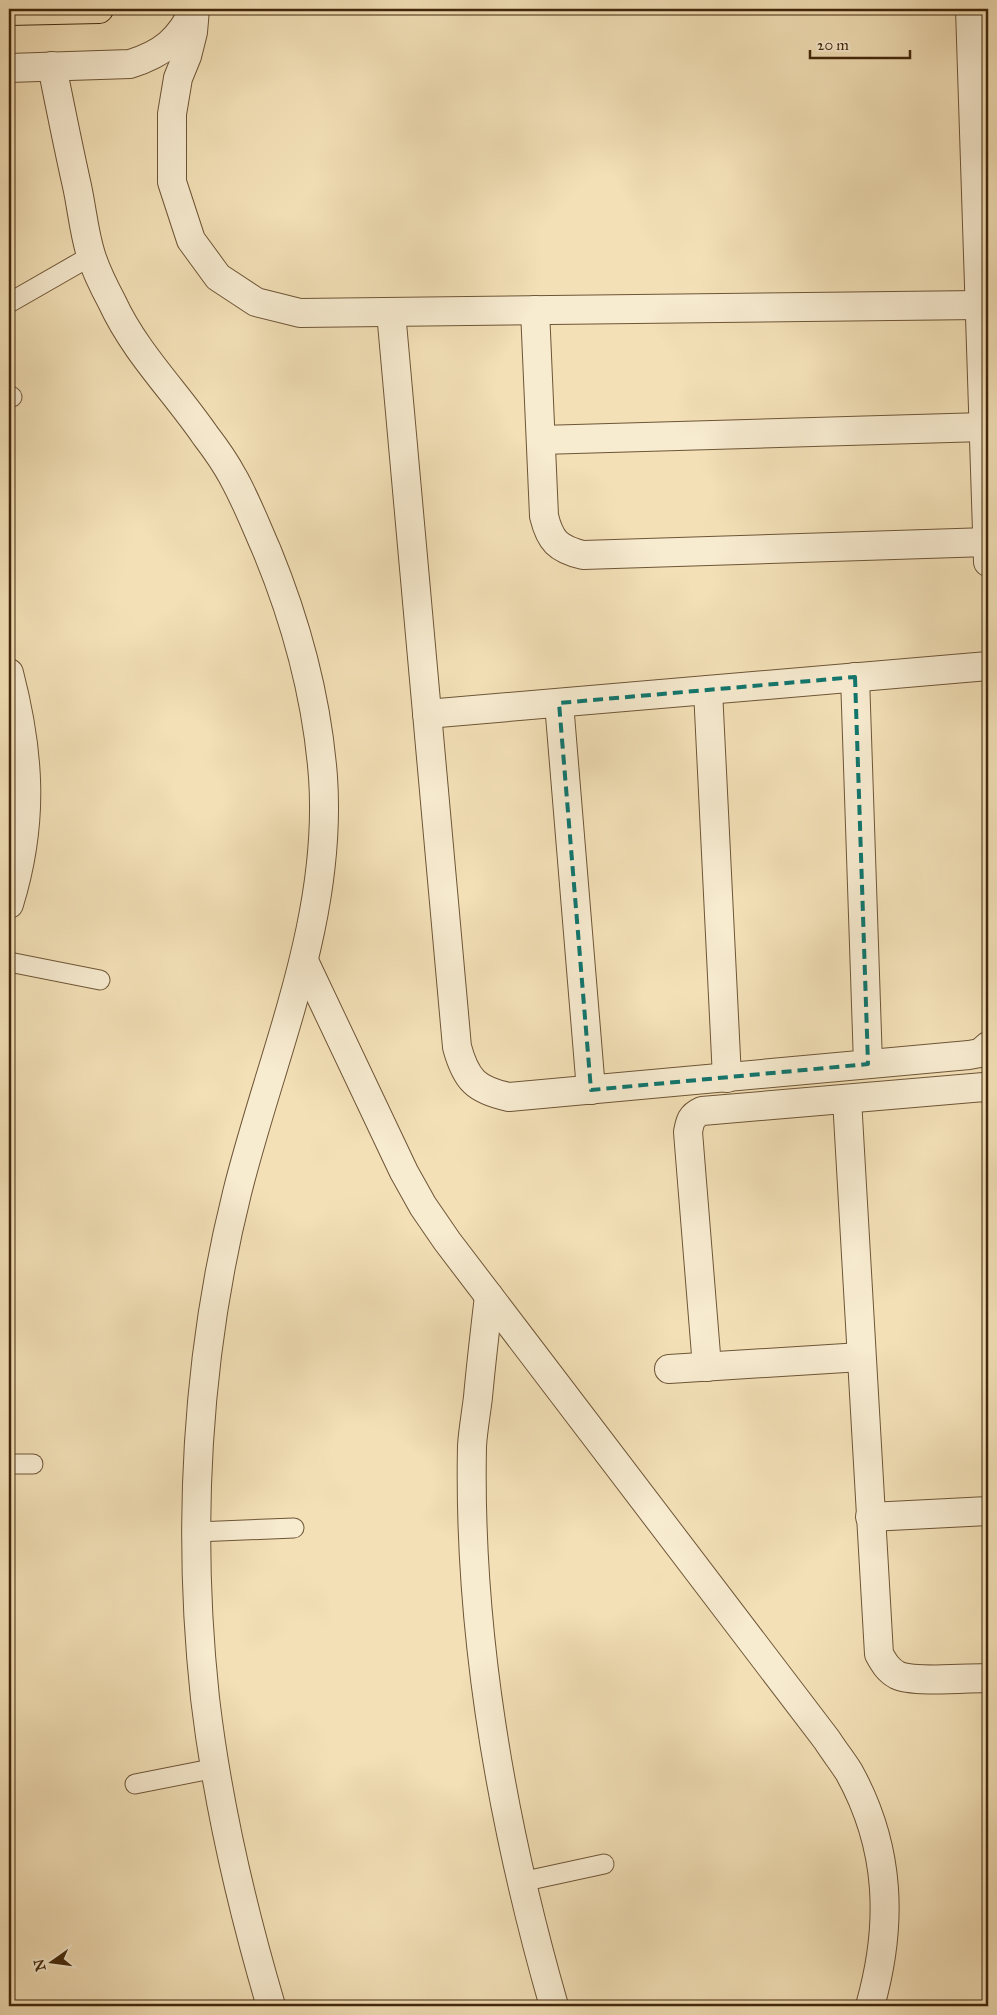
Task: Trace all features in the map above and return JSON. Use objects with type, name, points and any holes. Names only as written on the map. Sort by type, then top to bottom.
[{"type":"highway","points":[[9,11],[99,9]]},
{"type":"street","points":[[9,68],[130,64],[148,58],[165,48],[178,36],[194,9]]},
{"type":"street","points":[[194,9],[187,56],[178,78],[172,114],[172,182],[191,240],[218,277],[256,302],[300,312],[980,305]]},
{"type":"street","points":[[970,9],[988,562]]},
{"type":"street","points":[[52,66],[92,256],[113,305],[132,338],[155,371],[181,401],[233,476],[270,559],[293,619],[308,673],[318,728],[323,783],[323,838],[318,894],[304,960],[237,1195],[219,1278],[206,1362],[198,1447],[196,1532],[198,1616],[206,1701],[216,1768],[236,1873],[271,2006]]},
{"type":"street","points":[[535,310],[544,516],[548,531],[556,543],[568,551],[583,555],[988,542]]},
{"type":"street","points":[[391,312],[457,1048],[462,1066],[473,1082],[490,1093],[509,1097],[969,1055],[980,1053],[988,1046]]},
{"type":"street","points":[[541,440],[984,427]]},
{"type":"street","points":[[427,714],[988,666]]},
{"type":"street","points":[[9,673],[21,724],[26,759],[26,804],[22,849],[9,904]]},
{"type":"street","points":[[855,677],[868,1064]]},
{"type":"street","points":[[708,690],[727,1078]]},
{"type":"street","points":[[559,703],[591,1090]]},
{"type":"street","points":[[304,960],[400,1163],[423,1206],[489,1296],[827,1740],[848,1772],[865,1806],[876,1839],[883,1873],[886,1908],[885,1942],[879,1976],[870,2006]]},
{"type":"street","points":[[707,1367],[688,1132],[690,1121],[694,1115],[702,1111],[847,1098],[984,1087],[988,1089]]},
{"type":"street","points":[[847,1098],[879,1654],[887,1668],[899,1676],[914,1679],[988,1678]]},
{"type":"street","points":[[489,1296],[472,1445],[477,1586],[486,1676],[498,1764],[535,1940],[554,2006]]},
{"type":"street","points":[[669,1369],[861,1357]]},
{"type":"street","points":[[870,1517],[988,1511]]},
{"type":"lane","points":[[9,303],[92,256]]},
{"type":"lane","points":[[9,962],[100,980]]},
{"type":"lane","points":[[9,1464],[34,1464]]},
{"type":"lane","points":[[196,1532],[294,1528]]},
{"type":"lane","points":[[135,1784],[216,1768]]},
{"type":"lane","points":[[522,1882],[604,1864]]},
{"type":"highlighted area","points":[[855,677],[868,1064],[591,1090],[559,703]]}]
